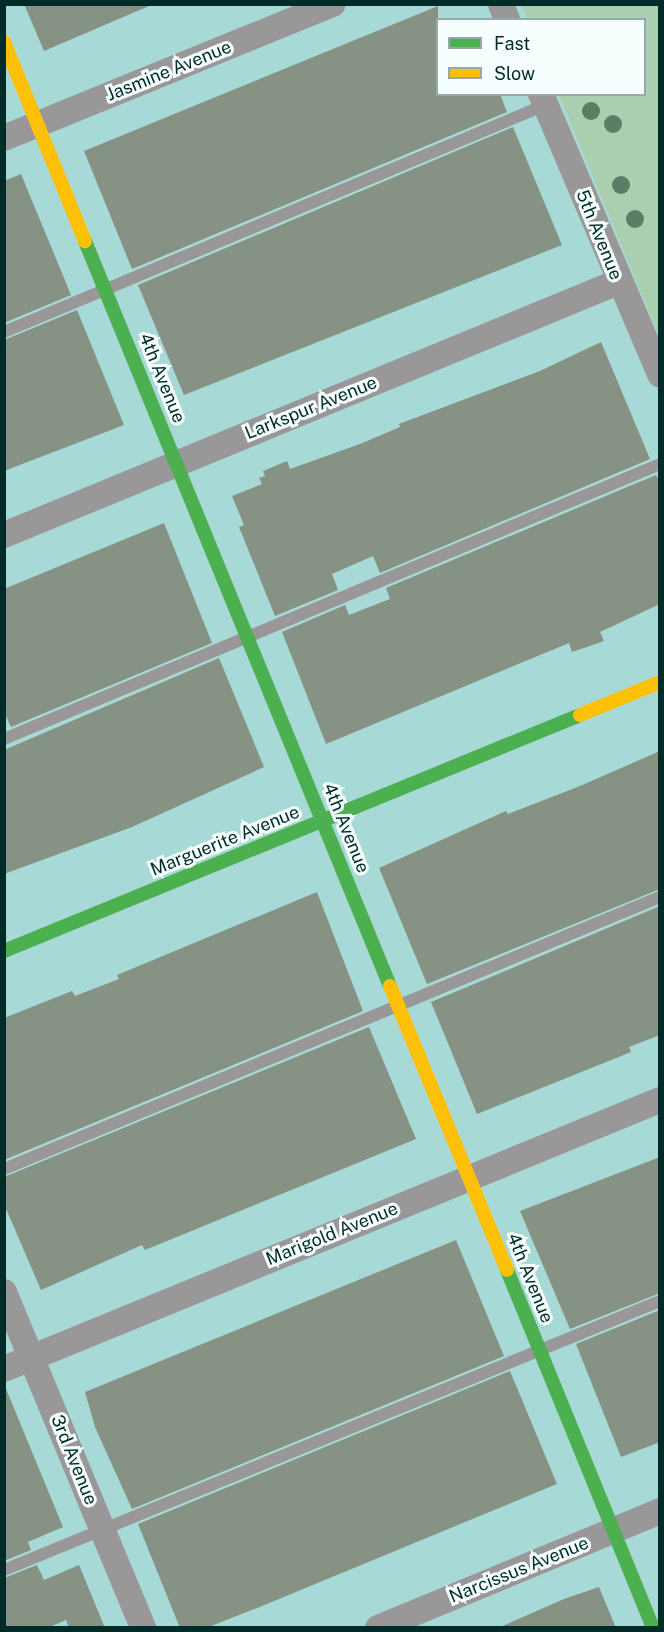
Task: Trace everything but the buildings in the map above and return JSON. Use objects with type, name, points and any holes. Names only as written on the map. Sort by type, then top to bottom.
[{"type":"street","name":"Jasmine Avenue","points":[[4,138],[333,4]]},
{"type":"street","name":"4th Avenue","points":[[4,42],[324,819],[653,1628]]},
{"type":"street","name":"5th Avenue","points":[[543,100],[618,282],[660,375]]},
{"type":"street","name":"Larkspur Avenue","points":[[4,535],[618,282]]},
{"type":"street","name":"Marguerite Avenue","points":[[4,951],[660,682]]},
{"type":"street","name":"Marigold Avenue","points":[[4,1369],[660,1100]]},
{"type":"street","name":"3rd Avenue","points":[[4,1292],[143,1628]]},
{"type":"street","name":"Narcissus Avenue","points":[[378,1628],[660,1511]]},
{"type":"lane","points":[[4,332],[107,291],[543,100]]},
{"type":"lane","points":[[4,739],[660,464]]},
{"type":"lane","points":[[4,1169],[660,897]]},
{"type":"lane","points":[[4,1570],[660,1301]]},
{"type":"green space","points":[[521,5],[659,5],[659,336],[559,96],[646,96],[646,18],[528,18]]},
{"type":"traffic: fast","points":[[85,241],[390,986]]},
{"type":"traffic: fast","points":[[4,951],[580,715]]},
{"type":"traffic: fast","points":[[507,1270],[653,1628]]},
{"type":"traffic: slow","points":[[4,42],[85,241]]},
{"type":"traffic: slow","points":[[580,715],[660,682]]},
{"type":"traffic: slow","points":[[390,986],[507,1270]]}]
